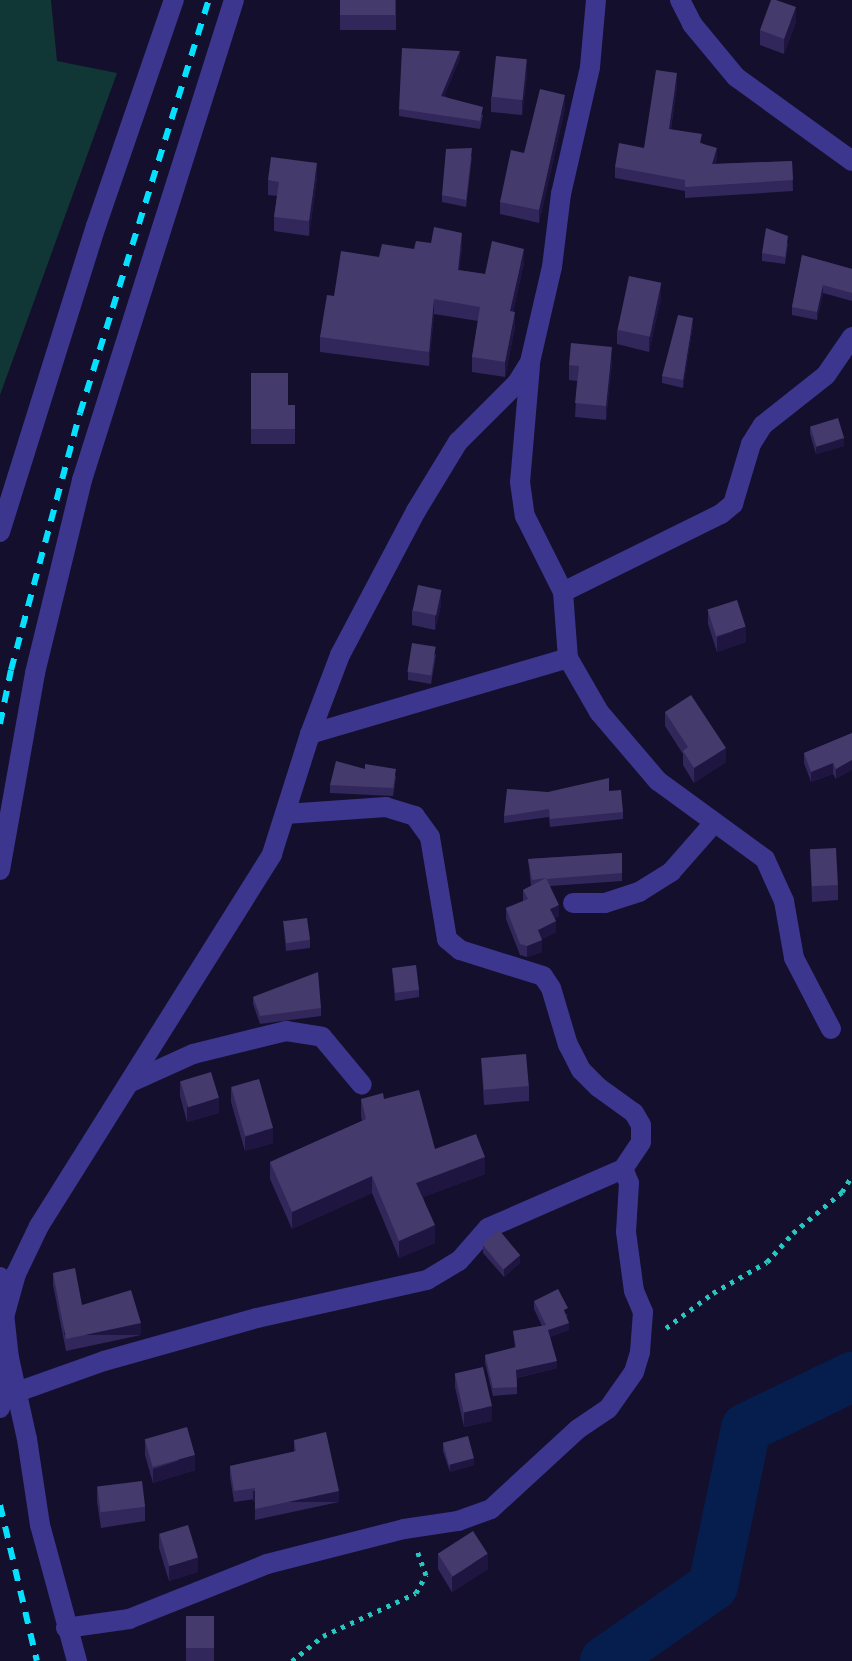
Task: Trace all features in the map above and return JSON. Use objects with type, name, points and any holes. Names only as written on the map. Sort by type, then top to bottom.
[{"type":"street","points":[[0,532],[96,226],[174,0]]},
{"type":"street","points":[[0,870],[35,673],[82,480],[234,0]]},
{"type":"street","points":[[596,0],[590,67],[561,194],[552,267],[530,362],[520,482],[525,516],[563,592],[568,658],[599,712],[658,781],[765,859],[777,879],[794,958],[831,1029]]},
{"type":"street","points":[[680,0],[699,33],[736,77],[852,161]]},
{"type":"street","points":[[563,592],[721,514],[733,504],[751,444],[763,425],[826,375],[852,337]]},
{"type":"street","points":[[4,1317],[16,1274],[39,1226],[272,854],[310,734],[355,624],[436,474],[458,442],[517,383],[530,362]]},
{"type":"street","points":[[310,734],[568,658]]},
{"type":"street","points":[[17,1392],[104,1361],[257,1318],[427,1280],[459,1261],[488,1228],[623,1169],[641,1142],[641,1125],[634,1113],[598,1087],[581,1070],[568,1045],[551,988],[543,976],[460,950],[447,939],[425,826],[402,810],[386,807],[285,814]]},
{"type":"street","points":[[573,903],[605,903],[639,892],[671,872],[714,823]]},
{"type":"street","points":[[129,1083],[193,1054],[286,1031],[322,1037],[362,1085]]},
{"type":"street","points":[[66,1628],[129,1619],[267,1564],[404,1529],[458,1521],[491,1509],[578,1429],[608,1409],[634,1372],[640,1352],[643,1312],[634,1291],[626,1232],[629,1183],[623,1169]]},
{"type":"street","points":[[0,1277],[9,1358],[40,1525],[77,1661]]},
{"type":"street","points":[[0,1408],[9,1358]]},
{"type":"path","points":[[640,1352],[681,1313],[767,1262],[793,1233],[842,1192],[852,1176]]},
{"type":"path","points":[[292,1661],[323,1636],[416,1593],[426,1575],[415,1545]]},
{"type":"green space","points":[[0,0],[51,0],[57,61],[117,73],[0,395]]},
{"type":"building","points":[[340,0],[395,0],[395,15],[340,15]]},
{"type":"building","points":[[771,0],[796,7],[784,39],[760,30]]},
{"type":"building","points":[[402,48],[460,51],[441,96],[483,107],[480,121],[399,109]]},
{"type":"building","points":[[496,56],[527,59],[523,100],[492,97]]},
{"type":"building","points":[[656,70],[677,73],[669,129],[702,134],[700,143],[717,148],[712,164],[792,161],[793,180],[685,187],[685,180],[615,167],[619,143],[644,148]]},
{"type":"building","points":[[540,89],[565,95],[539,210],[500,202],[511,150],[524,153]]},
{"type":"building","points":[[472,148],[466,200],[442,195],[446,149]]},
{"type":"building","points":[[271,157],[317,163],[309,221],[274,217],[279,182],[268,180]]},
{"type":"building","points":[[434,227],[462,233],[458,270],[485,274],[492,241],[524,249],[510,311],[515,312],[505,362],[472,357],[480,307],[434,299],[429,352],[320,337],[327,295],[334,296],[341,251],[379,257],[382,244],[414,249],[416,241],[431,243]]},
{"type":"building","points":[[766,228],[788,236],[785,257],[762,253]]},
{"type":"building","points":[[802,255],[852,269],[852,293],[823,285],[817,312],[792,307]]},
{"type":"building","points":[[629,276],[661,283],[650,337],[618,330]]},
{"type":"building","points":[[678,315],[693,318],[683,380],[662,376]]},
{"type":"building","points":[[571,343],[612,347],[606,406],[575,403],[579,366],[569,365]]},
{"type":"building","points":[[251,373],[288,373],[288,405],[295,405],[295,429],[251,429]]},
{"type":"building","points":[[838,418],[844,438],[816,447],[810,426]]},
{"type":"building","points":[[418,585],[441,590],[436,615],[413,610]]},
{"type":"building","points":[[737,600],[746,627],[716,636],[708,610]]},
{"type":"building","points":[[412,643],[436,647],[431,675],[407,672]]},
{"type":"building","points":[[691,695],[726,748],[694,768],[683,751],[688,747],[665,712]]},
{"type":"building","points":[[852,733],[852,760],[836,769],[833,763],[811,772],[804,753]]},
{"type":"building","points":[[336,761],[365,769],[365,764],[396,769],[393,788],[330,785]]},
{"type":"building","points":[[609,778],[609,791],[621,790],[623,812],[550,819],[549,809],[504,816],[507,789],[548,792]]},
{"type":"building","points":[[836,848],[838,885],[812,886],[810,849]]},
{"type":"building","points":[[622,853],[622,873],[532,880],[528,859]]},
{"type":"building","points":[[546,878],[559,905],[550,909],[556,921],[538,930],[542,940],[527,946],[520,944],[506,908],[528,899],[523,890]]},
{"type":"building","points":[[307,918],[310,940],[286,943],[283,921]]},
{"type":"building","points":[[416,965],[419,990],[395,993],[392,968]]},
{"type":"building","points":[[318,972],[321,1008],[260,1016],[253,997]]},
{"type":"building","points":[[526,1054],[529,1086],[484,1090],[481,1058]]},
{"type":"building","points":[[211,1072],[219,1098],[188,1107],[180,1081]]},
{"type":"building","points":[[259,1079],[273,1128],[245,1136],[231,1087]]},
{"type":"building","points":[[419,1090],[435,1149],[476,1134],[485,1157],[416,1183],[435,1225],[399,1241],[372,1176],[292,1212],[270,1162],[366,1119],[361,1099],[383,1093],[384,1099]]},
{"type":"building","points":[[499,1230],[520,1255],[503,1269],[482,1244]]},
{"type":"building","points":[[75,1268],[82,1305],[131,1290],[141,1323],[66,1339],[53,1273]]},
{"type":"building","points":[[558,1289],[568,1308],[564,1310],[569,1323],[548,1330],[557,1361],[516,1370],[517,1387],[493,1388],[485,1355],[516,1347],[513,1331],[546,1325],[534,1301]]},
{"type":"building","points":[[483,1367],[492,1406],[464,1412],[455,1374]]},
{"type":"building","points":[[187,1427],[195,1455],[153,1467],[145,1439]]},
{"type":"building","points":[[326,1432],[339,1491],[255,1509],[255,1488],[234,1491],[230,1466],[296,1451],[294,1440]]},
{"type":"building","points":[[468,1436],[474,1458],[449,1465],[443,1443]]},
{"type":"building","points":[[142,1481],[145,1507],[101,1512],[97,1486]]},
{"type":"building","points":[[188,1525],[198,1558],[169,1566],[159,1534]]},
{"type":"building","points":[[473,1531],[488,1554],[452,1577],[438,1554]]},
{"type":"building","points":[[186,1616],[214,1616],[214,1648],[186,1648]]},
{"type":"waterway","points":[[605,1661],[713,1586],[746,1428],[852,1377]]},
{"type":"railway","points":[[0,724],[11,670],[80,413],[209,0]]},
{"type":"railway","points":[[0,1505],[37,1661]]}]
